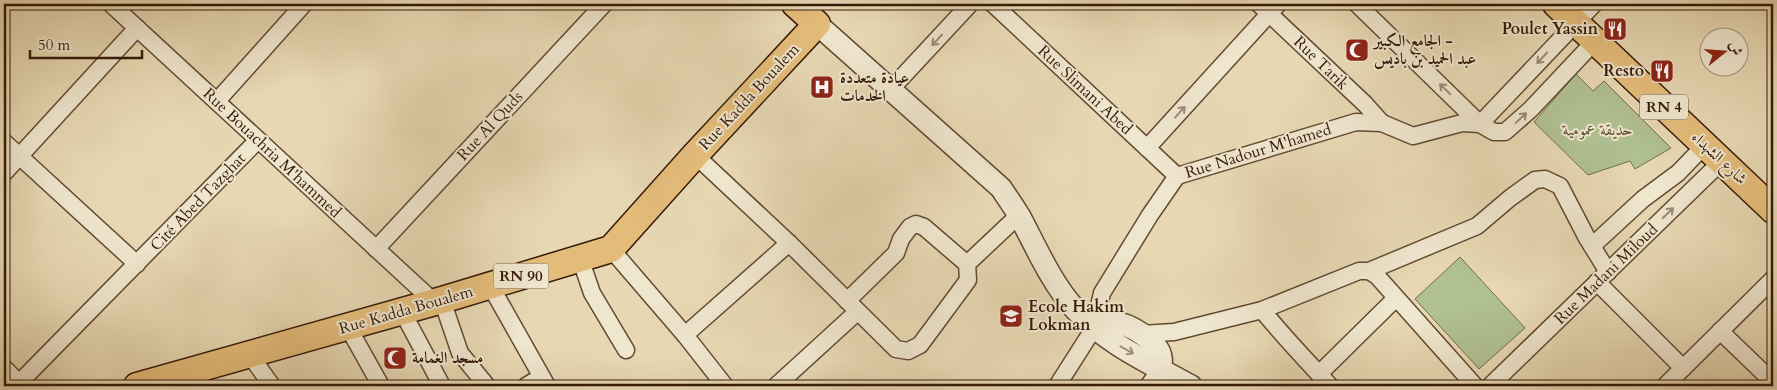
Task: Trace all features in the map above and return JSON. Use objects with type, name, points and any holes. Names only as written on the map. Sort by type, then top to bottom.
[{"type":"main road","points":[[795,4],[817,24]]},
{"type":"main road","name":"شارع الشهداء","points":[[1556,4],[1773,210]]},
{"type":"main road","name":"Rue Kadda Boualem","points":[[142,386],[611,249],[695,155],[817,24]]},
{"type":"street","name":"Rue Bouachria M'hammed","points":[[111,4],[376,249],[438,301]]},
{"type":"street","points":[[217,102],[304,4]]},
{"type":"street","name":"Rue Al Quds","points":[[376,249],[604,4]]},
{"type":"street","points":[[891,89],[970,4]]},
{"type":"street","name":"Rue Slimani Abed","points":[[992,4],[1177,176]]},
{"type":"street","points":[[1358,4],[1480,124],[1594,4]]},
{"type":"street","points":[[1147,148],[1269,7]]},
{"type":"street","name":"Rue Tarik","points":[[1269,7],[1382,123]]},
{"type":"street","points":[[817,24],[1001,188],[1019,215],[1044,264],[1073,307],[1094,328],[1112,342],[1191,386]]},
{"type":"street","points":[[4,173],[137,28]]},
{"type":"street","name":"Rue Nadour M'hamed","points":[[1058,386],[1094,328],[1102,293],[1150,215],[1177,176],[1356,122],[1382,123],[1412,136],[1462,123],[1480,124],[1494,132],[1505,132],[1537,102],[1595,41]]},
{"type":"street","name":"Cité Abed Tazghat","points":[[4,368],[21,385],[258,140]]},
{"type":"street","name":"Cité Abed Tazghat","points":[[4,142],[137,264]]},
{"type":"street","name":"Rue Madani Miloud","points":[[1592,246],[1643,199],[1678,173],[1713,153]]},
{"type":"street","name":"Rue Madani Miloud","points":[[1490,386],[1603,277],[1713,153]]},
{"type":"street","points":[[695,155],[789,243],[852,307],[896,349],[908,351],[920,345],[968,280],[967,264],[924,227],[916,224],[913,225],[901,239],[896,253],[852,307],[776,386]]},
{"type":"street","points":[[1369,271],[1476,226],[1535,180],[1545,179],[1560,186],[1592,246],[1603,277],[1683,368]]},
{"type":"street","points":[[967,264],[1019,215]]},
{"type":"street","points":[[685,335],[789,243]]},
{"type":"street","points":[[611,249],[685,335],[725,386]]},
{"type":"street","points":[[580,258],[592,293],[626,350]]},
{"type":"street","points":[[1142,334],[1174,332],[1262,310],[1359,270],[1369,271],[1377,276],[1475,386]]},
{"type":"street","points":[[1665,386],[1773,279]]},
{"type":"street","points":[[490,284],[544,382],[526,386]]},
{"type":"street","points":[[1319,374],[1396,298]]},
{"type":"street","points":[[438,301],[460,352],[487,386]]},
{"type":"street","points":[[1262,310],[1330,386]]},
{"type":"street","points":[[402,311],[442,386]]},
{"type":"street","points":[[1094,328],[1114,323],[1126,325],[1142,334],[1156,346],[1161,356],[1161,369],[1148,386]]},
{"type":"street","points":[[348,327],[382,386]]},
{"type":"street","points":[[1720,331],[1773,382]]},
{"type":"street","points":[[250,355],[272,386]]},
{"type":"green space","name":"حديقة عمومية","points":[[1576,74],[1593,91],[1604,81],[1671,148],[1635,169],[1630,161],[1588,175],[1534,122]]},
{"type":"green space","points":[[1460,257],[1525,328],[1479,369],[1415,299]]},
{"type":"place","name":"Poulet Yassin","points":[[1615,29]]},
{"type":"place","name":"الجامع الكبير - عبد الحميد بن باديس","points":[[1357,50]]},
{"type":"place","name":"Resto","points":[[1662,71]]},
{"type":"place","name":"عيادة متعددة الخدمات","points":[[822,87]]},
{"type":"place","name":"Ecole Hakim Lokman","points":[[1011,316]]},
{"type":"place","name":"مسجد الغمامة","points":[[395,358]]}]
